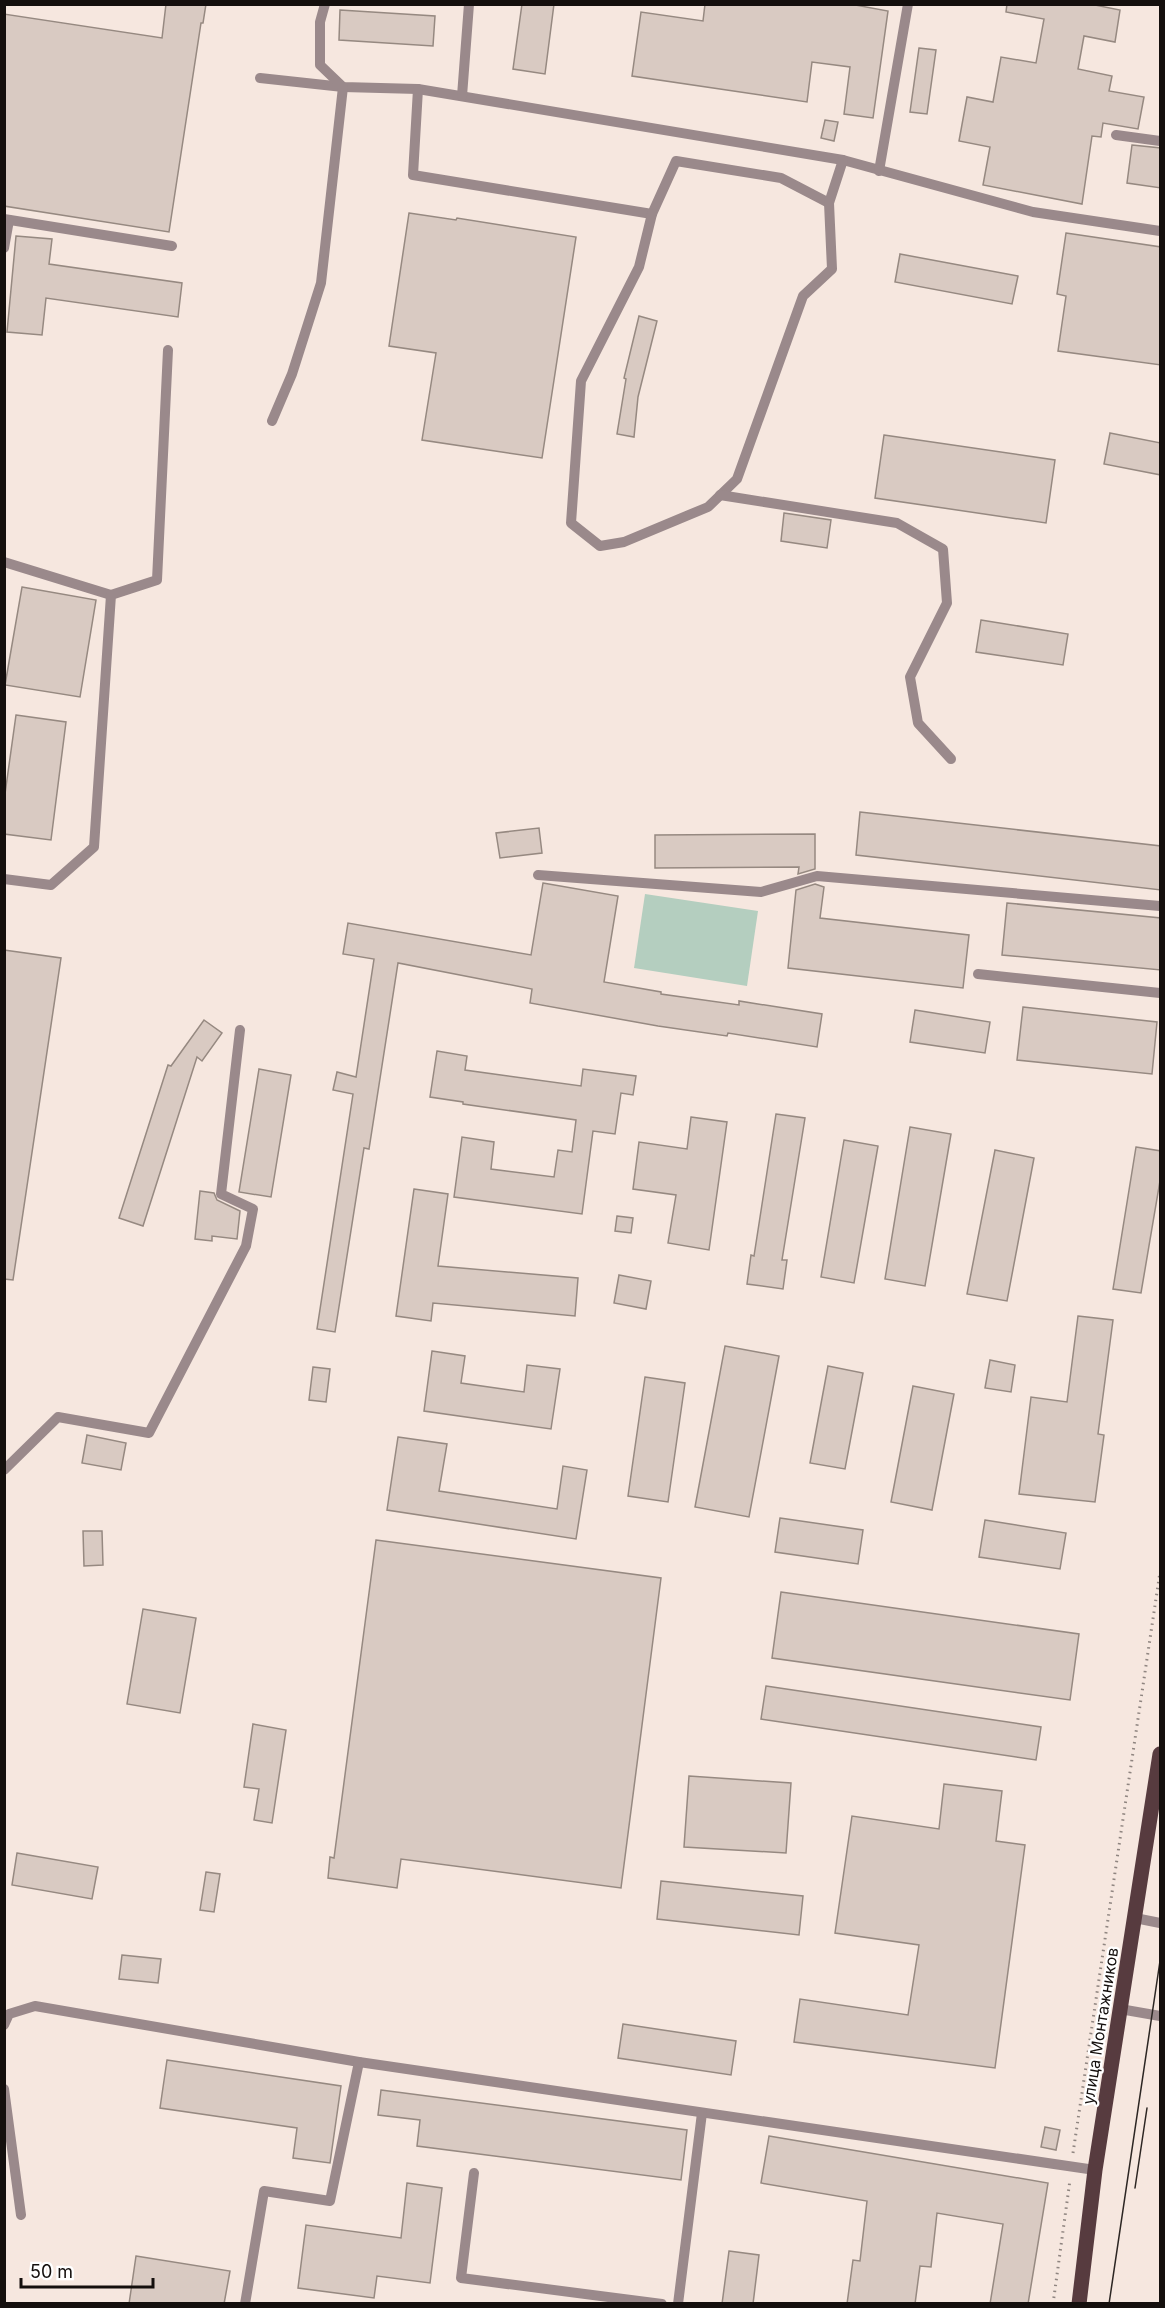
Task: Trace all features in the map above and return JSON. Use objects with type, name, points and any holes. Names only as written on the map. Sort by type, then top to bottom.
[{"type":"main road","name":"улица Монтажников","points":[[1078,2304],[1095,2170],[1161,1754]]},
{"type":"lane","points":[[325,4],[320,22],[320,65],[343,87]]},
{"type":"lane","points":[[462,96],[469,4]]},
{"type":"lane","points":[[879,171],[908,4]]},
{"type":"lane","points":[[260,78],[343,87],[418,89],[843,160],[1033,212],[1161,231]]},
{"type":"lane","points":[[272,421],[292,374],[321,283],[343,87]]},
{"type":"lane","points":[[418,89],[413,175],[652,214]]},
{"type":"lane","points":[[1116,135],[1161,141]]},
{"type":"lane","points":[[829,203],[781,178],[676,160],[652,214],[639,267],[581,381],[571,523],[600,546],[624,543],[708,507],[737,478],[803,296],[832,269],[829,203],[843,160]]},
{"type":"lane","points":[[4,248],[7,220],[172,246]]},
{"type":"lane","points":[[4,562],[111,595],[157,580],[168,350]]},
{"type":"lane","points":[[720,495],[897,523],[943,549],[947,603],[910,677],[918,723],[951,759]]},
{"type":"lane","points":[[4,879],[51,885],[94,847],[111,595]]},
{"type":"lane","points":[[538,875],[761,892],[817,876],[1161,906]]},
{"type":"lane","points":[[978,974],[1161,993]]},
{"type":"lane","points":[[4,1470],[58,1417],[149,1432],[246,1246],[253,1209],[221,1194],[240,1029]]},
{"type":"lane","points":[[1135,1918],[1161,1923]]},
{"type":"lane","points":[[4,2025],[9,2014],[35,2006],[359,2062],[1095,2170]]},
{"type":"lane","points":[[1120,2009],[1161,2016]]},
{"type":"lane","points":[[245,2304],[264,2191],[330,2201],[359,2062]]},
{"type":"lane","points":[[4,2089],[21,2215]]},
{"type":"lane","points":[[678,2304],[702,2113]]},
{"type":"lane","points":[[474,2173],[461,2278],[662,2304]]},
{"type":"path","points":[[1053,2304],[1071,2167],[1161,1572]]},
{"type":"green space","points":[[645,894],[758,911],[747,986],[634,968]]},
{"type":"building","points":[[166,4],[206,4],[203,23],[201,23],[169,232],[4,206],[4,14],[162,38]]},
{"type":"building","points":[[522,4],[554,4],[545,74],[513,69]]},
{"type":"building","points":[[705,4],[850,4],[888,11],[873,118],[844,114],[850,67],[812,62],[807,102],[632,76],[641,12],[703,21]]},
{"type":"building","points":[[1007,4],[1090,4],[1120,10],[1115,42],[1084,36],[1078,69],[1112,76],[1109,91],[1144,97],[1138,129],[1103,123],[1101,137],[1092,136],[1082,204],[983,185],[990,147],[959,141],[967,97],[993,102],[1001,57],[1036,63],[1044,19],[1006,12]]},
{"type":"building","points":[[340,10],[435,16],[433,46],[339,40]]},
{"type":"building","points":[[919,48],[936,50],[927,114],[910,112]]},
{"type":"building","points":[[825,120],[838,122],[834,141],[821,138]]},
{"type":"building","points":[[1132,145],[1161,148],[1161,188],[1127,183]]},
{"type":"building","points":[[409,213],[456,220],[457,218],[576,237],[542,458],[422,440],[436,353],[389,346]]},
{"type":"building","points":[[1066,233],[1161,247],[1161,365],[1058,351],[1066,296],[1057,294]]},
{"type":"building","points":[[16,236],[52,239],[49,264],[182,283],[178,317],[46,298],[42,335],[7,332]]},
{"type":"building","points":[[900,254],[1018,276],[1012,304],[895,282]]},
{"type":"building","points":[[639,316],[657,321],[638,397],[634,437],[617,434],[626,379],[624,378]]},
{"type":"building","points":[[1110,433],[1161,443],[1161,475],[1104,464]]},
{"type":"building","points":[[884,435],[1055,460],[1046,523],[875,498]]},
{"type":"building","points":[[784,513],[831,520],[827,548],[781,541]]},
{"type":"building","points":[[22,587],[96,600],[80,697],[5,685]]},
{"type":"building","points":[[981,620],[1068,634],[1063,665],[976,652]]},
{"type":"building","points":[[16,715],[66,722],[51,840],[4,834],[4,801]]},
{"type":"building","points":[[860,812],[1161,846],[1161,890],[856,855]]},
{"type":"building","points":[[539,828],[542,853],[500,858],[496,833]]},
{"type":"building","points":[[815,834],[815,869],[798,874],[799,867],[655,868],[655,835]]},
{"type":"building","points":[[543,883],[618,896],[604,982],[661,992],[661,994],[739,1005],[739,1001],[822,1014],[817,1047],[728,1033],[727,1036],[658,1026],[530,1003],[532,989],[398,963],[369,1149],[364,1148],[335,1332],[317,1329],[353,1094],[333,1090],[337,1072],[356,1077],[374,959],[343,954],[348,923],[531,955]]},
{"type":"building","points":[[815,884],[824,887],[820,918],[969,935],[963,988],[788,968],[796,890]]},
{"type":"building","points":[[1007,903],[1161,918],[1161,970],[1002,955]]},
{"type":"building","points":[[4,950],[61,958],[13,1280],[4,1279]]},
{"type":"building","points":[[1023,1007],[1157,1022],[1152,1074],[1017,1060]]},
{"type":"building","points":[[915,1010],[990,1022],[985,1053],[910,1042]]},
{"type":"building","points":[[204,1020],[222,1033],[202,1061],[197,1057],[143,1226],[119,1218],[168,1065],[171,1066]]},
{"type":"building","points":[[437,1051],[467,1056],[465,1070],[581,1086],[583,1069],[636,1076],[633,1095],[621,1093],[615,1134],[593,1131],[582,1214],[454,1197],[462,1137],[494,1142],[491,1169],[554,1177],[558,1150],[572,1152],[576,1120],[430,1097]]},
{"type":"building","points":[[259,1069],[291,1075],[271,1197],[239,1192]]},
{"type":"building","points":[[776,1114],[805,1118],[782,1260],[787,1260],[783,1289],[747,1284],[751,1255],[754,1256]]},
{"type":"building","points":[[691,1117],[727,1122],[709,1250],[668,1243],[676,1195],[633,1189],[639,1142],[687,1149]]},
{"type":"building","points":[[910,1127],[951,1134],[925,1286],[885,1279]]},
{"type":"building","points":[[844,1140],[878,1146],[854,1283],[821,1277]]},
{"type":"building","points":[[1136,1147],[1161,1151],[1161,1175],[1141,1293],[1113,1289]]},
{"type":"building","points":[[995,1150],[1034,1158],[1007,1301],[967,1294]]},
{"type":"building","points":[[414,1189],[448,1194],[438,1266],[578,1278],[575,1316],[433,1303],[431,1321],[396,1316]]},
{"type":"building","points":[[200,1191],[214,1193],[217,1200],[240,1211],[237,1239],[212,1236],[212,1241],[195,1239]]},
{"type":"building","points":[[617,1216],[633,1218],[631,1233],[615,1231]]},
{"type":"building","points":[[619,1275],[651,1281],[646,1309],[614,1303]]},
{"type":"building","points":[[1078,1316],[1113,1320],[1098,1434],[1104,1435],[1095,1502],[1019,1494],[1031,1397],[1067,1402]]},
{"type":"building","points":[[725,1346],[779,1356],[749,1517],[695,1507]]},
{"type":"building","points":[[432,1351],[465,1356],[461,1383],[524,1392],[527,1365],[560,1369],[551,1429],[424,1411]]},
{"type":"building","points":[[990,1360],[1015,1365],[1011,1392],[985,1388]]},
{"type":"building","points":[[828,1366],[863,1373],[845,1469],[810,1463]]},
{"type":"building","points":[[313,1367],[330,1369],[326,1402],[309,1400]]},
{"type":"building","points":[[645,1377],[685,1383],[668,1502],[628,1496]]},
{"type":"building","points":[[913,1386],[954,1394],[932,1510],[891,1502]]},
{"type":"building","points":[[87,1435],[126,1443],[121,1470],[82,1463]]},
{"type":"building","points":[[398,1437],[447,1444],[439,1491],[557,1509],[563,1466],[587,1470],[576,1539],[387,1510]]},
{"type":"building","points":[[780,1518],[863,1530],[858,1564],[775,1552]]},
{"type":"building","points":[[985,1520],[1066,1533],[1060,1569],[979,1557]]},
{"type":"building","points":[[83,1531],[102,1531],[103,1565],[84,1566]]},
{"type":"building","points":[[376,1540],[661,1578],[621,1888],[401,1859],[397,1888],[328,1878],[330,1857],[334,1858]]},
{"type":"building","points":[[781,1592],[1079,1634],[1070,1700],[772,1658]]},
{"type":"building","points":[[143,1609],[196,1618],[180,1713],[127,1704]]},
{"type":"building","points":[[766,1686],[1041,1727],[1036,1760],[761,1719]]},
{"type":"building","points":[[253,1724],[286,1730],[272,1823],[254,1820],[259,1789],[244,1787]]},
{"type":"building","points":[[689,1776],[791,1783],[786,1853],[684,1847]]},
{"type":"building","points":[[944,1784],[1002,1791],[996,1841],[1025,1845],[995,2068],[794,2042],[800,1999],[908,2015],[919,1945],[835,1933],[852,1816],[939,1829]]},
{"type":"building","points":[[17,1853],[98,1867],[92,1899],[12,1885]]},
{"type":"building","points":[[206,1872],[220,1874],[214,1912],[200,1910]]},
{"type":"building","points":[[661,1881],[803,1896],[799,1935],[657,1919]]},
{"type":"building","points":[[122,1955],[161,1959],[158,1983],[119,1979]]},
{"type":"building","points":[[623,2024],[736,2041],[731,2075],[618,2058]]},
{"type":"building","points":[[167,2060],[341,2086],[330,2163],[293,2158],[297,2128],[160,2108]]},
{"type":"building","points":[[381,2090],[687,2130],[681,2180],[417,2146],[420,2120],[378,2115]]},
{"type":"building","points":[[1045,2127],[1060,2130],[1056,2150],[1041,2147]]},
{"type":"building","points":[[769,2136],[1048,2183],[1028,2304],[990,2304],[1003,2224],[937,2213],[931,2267],[920,2266],[915,2304],[847,2304],[853,2260],[860,2261],[867,2201],[761,2183]]},
{"type":"building","points":[[407,2183],[442,2188],[430,2283],[377,2276],[374,2298],[298,2288],[306,2225],[401,2238]]},
{"type":"building","points":[[729,2251],[759,2255],[753,2304],[722,2304]]},
{"type":"building","points":[[136,2256],[230,2271],[224,2304],[129,2304]]},
{"type":"tram line","points":[[1109,2304],[1160,1961]]},
{"type":"tram line","points":[[1135,2188],[1147,2108]]}]
